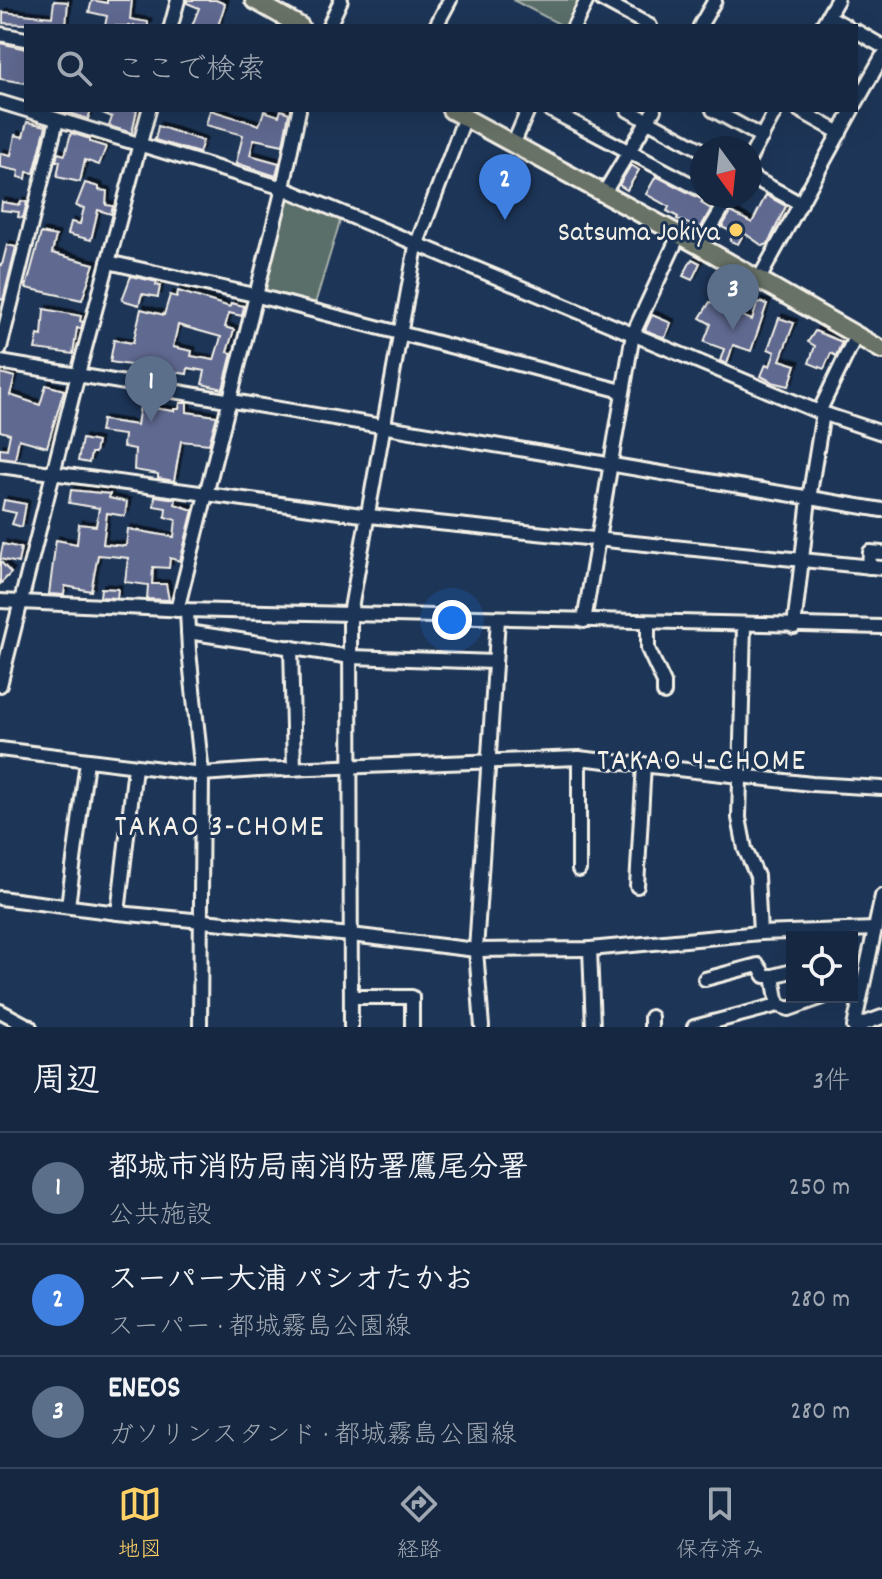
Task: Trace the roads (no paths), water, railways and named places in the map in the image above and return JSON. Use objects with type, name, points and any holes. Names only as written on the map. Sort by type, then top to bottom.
[{"type":"main road","points":[[254,0],[296,24]]},
{"type":"main road","points":[[458,114],[882,350]]},
{"type":"street","points":[[172,24],[178,0]]},
{"type":"street","points":[[330,24],[341,0]]},
{"type":"street","points":[[437,24],[450,0]]},
{"type":"street","points":[[575,24],[587,0]]},
{"type":"street","points":[[602,0],[646,24]]},
{"type":"street","points":[[701,24],[715,0]]},
{"type":"street","points":[[825,21],[837,0]]},
{"type":"street","points":[[858,32],[882,46]]},
{"type":"street","points":[[0,34],[24,39]]},
{"type":"street","points":[[858,99],[882,57]]},
{"type":"street","points":[[0,102],[24,110]]},
{"type":"street","points":[[32,112],[283,188],[416,246],[821,412],[882,433]]},
{"type":"street","points":[[0,685],[78,374],[149,112]]},
{"type":"street","points":[[200,1027],[202,774],[188,632],[182,610],[204,495],[283,188],[299,112]]},
{"type":"street","points":[[513,145],[527,112]]},
{"type":"street","points":[[554,112],[690,184]]},
{"type":"street","points":[[717,112],[760,136]]},
{"type":"street","points":[[762,137],[775,112]]},
{"type":"street","points":[[803,112],[840,133]]},
{"type":"street","points":[[759,279],[851,112]]},
{"type":"street","points":[[351,1027],[350,614],[416,246],[458,114]]},
{"type":"street","points":[[604,193],[651,115],[690,142]]},
{"type":"street","points":[[0,348],[57,120]]},
{"type":"street","points":[[762,183],[801,204]]},
{"type":"street","points":[[700,246],[718,208]]},
{"type":"street","points":[[584,621],[633,334],[679,235]]},
{"type":"street","points":[[108,262],[254,295],[622,391]]},
{"type":"street","points":[[794,627],[821,412],[856,335]]},
{"type":"street","points":[[0,362],[882,510]]},
{"type":"street","points":[[0,466],[369,516],[801,561],[875,568],[870,552],[882,553]]},
{"type":"street","points":[[0,601],[182,610],[882,627]]},
{"type":"street","points":[[482,1027],[476,950],[498,619]]},
{"type":"street","points":[[648,623],[648,649],[664,683],[664,693]]},
{"type":"street","points":[[744,625],[741,834],[757,876],[760,933]]},
{"type":"street","points":[[188,632],[351,657],[495,662]]},
{"type":"street","points":[[291,647],[294,769]]},
{"type":"street","points":[[0,749],[202,774],[579,758],[882,788]]},
{"type":"street","points":[[579,758],[579,870]]},
{"type":"street","points":[[68,906],[87,761]]},
{"type":"street","points":[[637,886],[644,764]]},
{"type":"street","points":[[118,913],[135,767]]},
{"type":"street","points":[[854,1027],[882,896]]},
{"type":"street","points":[[0,898],[476,950],[590,949],[760,933],[786,933]]},
{"type":"street","points":[[840,931],[878,924]]},
{"type":"street","points":[[590,949],[593,1027]]},
{"type":"street","points":[[705,979],[758,965],[765,976],[786,973]]},
{"type":"street","points":[[773,976],[778,1005]]},
{"type":"street","points":[[351,997],[412,997],[412,1027]]},
{"type":"street","points":[[694,1027],[778,1005],[789,1009],[806,1003]]},
{"type":"street","points":[[0,1011],[30,1027]]},
{"type":"street","points":[[854,1027],[882,1017]]},
{"type":"place","name":"スーパー大浦 パシオたかお","points":[[505,220]]},
{"type":"place","name":"Satsuma Jokiya","points":[[736,230]]},
{"type":"place","name":"ENEOS","points":[[733,330]]},
{"type":"place","name":"都城市消防局南消防署鷹尾分署","points":[[151,422]]},
{"type":"district","name":"TAKAO 4-CHOME","points":[[702,759]]},
{"type":"district","name":"TAKAO 3-CHOME","points":[[220,825]]}]
